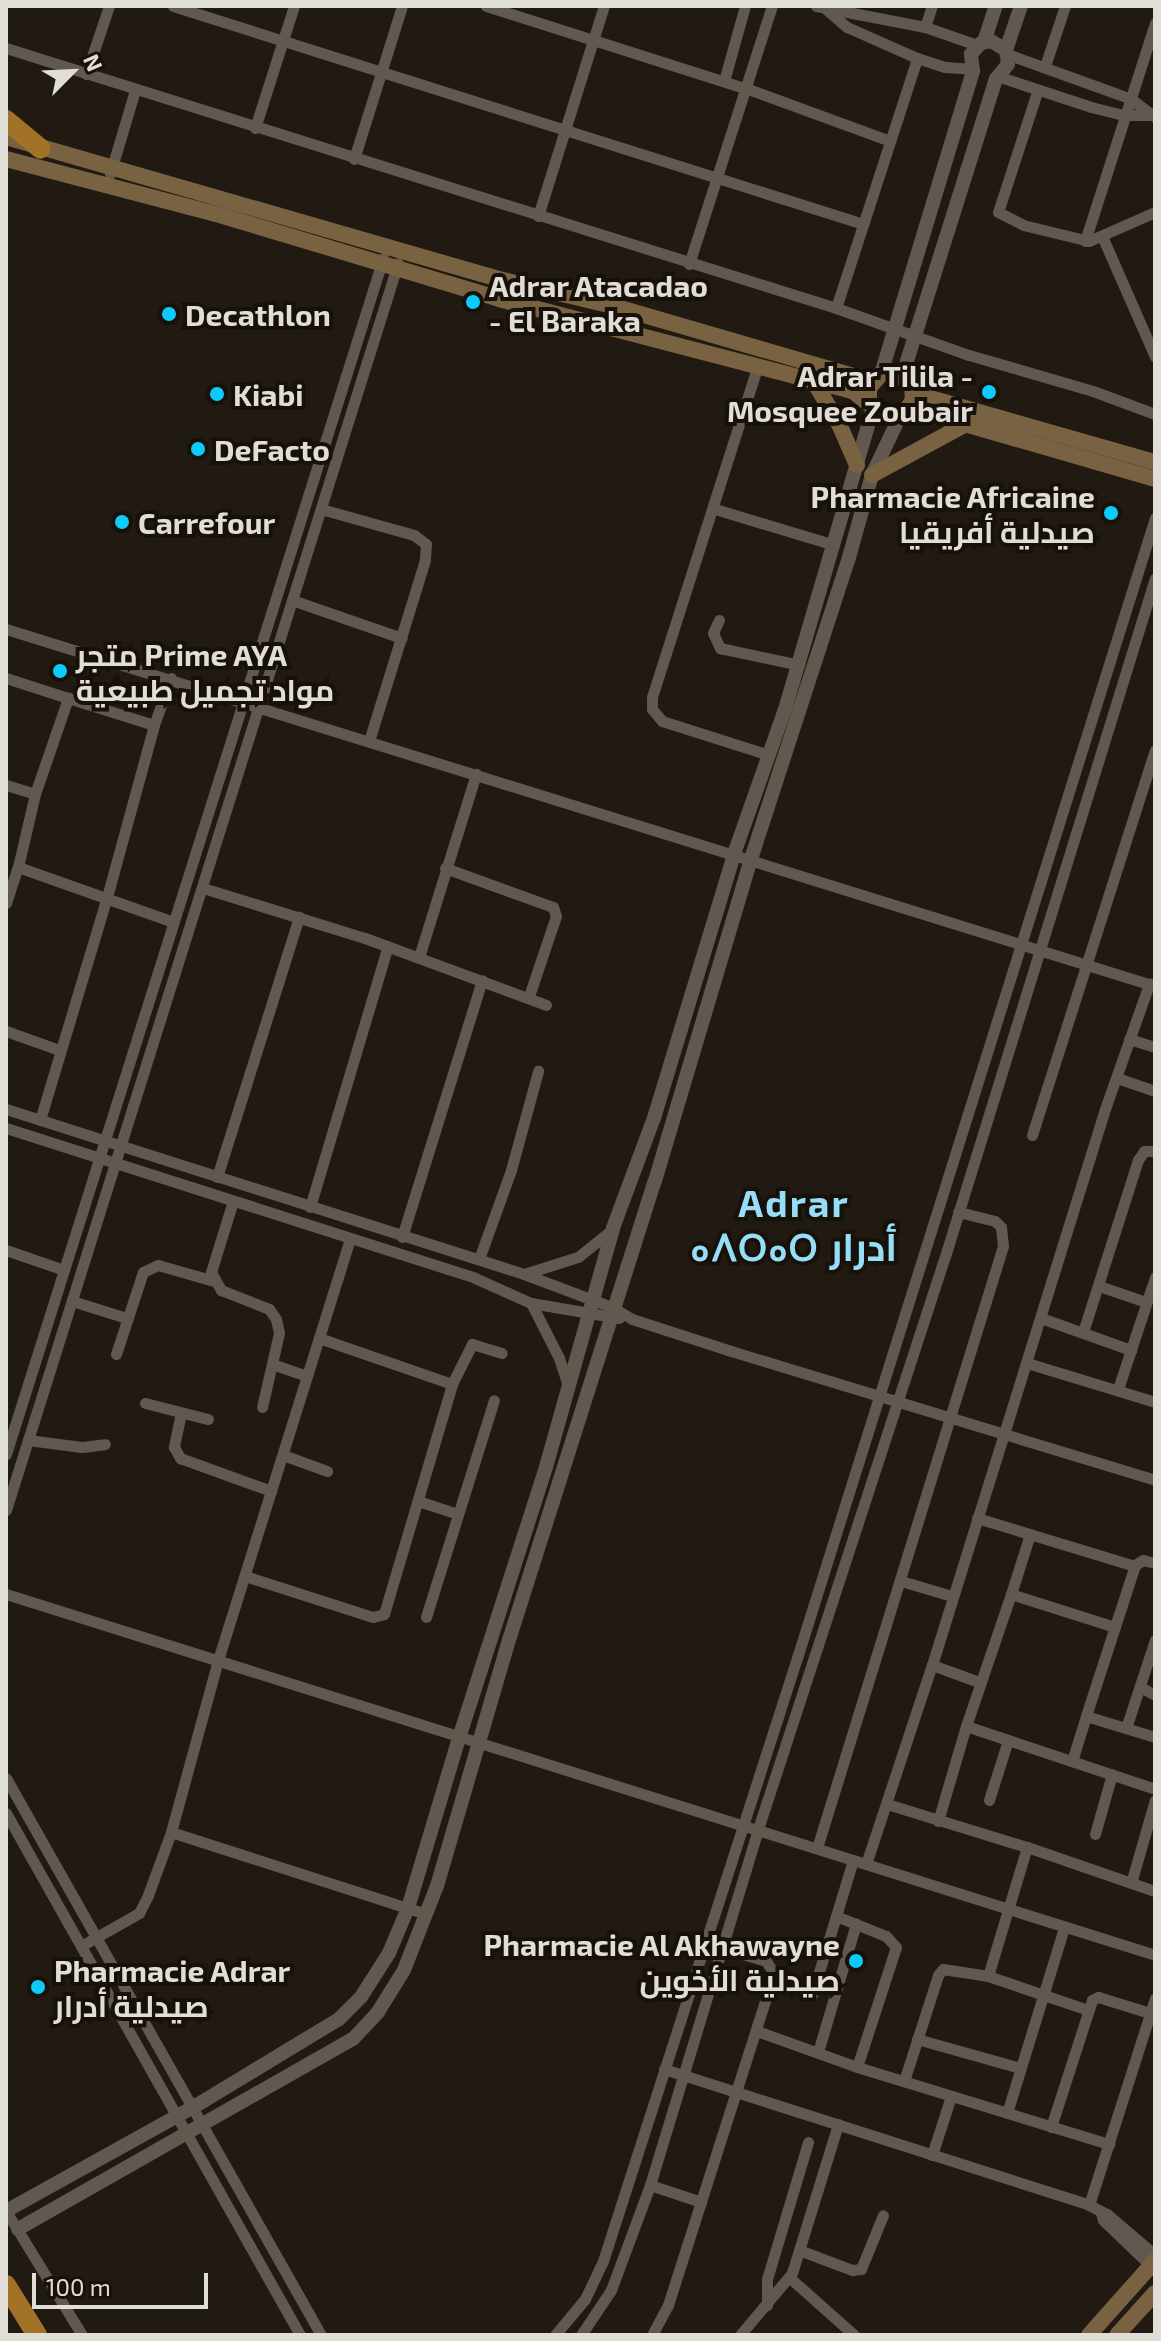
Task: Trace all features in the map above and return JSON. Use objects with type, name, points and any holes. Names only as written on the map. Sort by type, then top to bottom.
[{"type":"highway","points":[[6,120],[41,149]]},
{"type":"highway","points":[[6,2285],[37,2335]]},
{"type":"main road","points":[[6,137],[110,176],[499,299],[854,392],[885,417],[903,414],[964,425],[1155,479]]},
{"type":"main road","points":[[6,159],[110,176],[395,248],[499,279],[704,331],[857,377],[896,373],[930,398],[1155,462]]},
{"type":"main road","points":[[871,406],[869,388],[879,375]]},
{"type":"main road","points":[[813,380],[864,470],[964,425]]},
{"type":"main road","points":[[903,414],[913,400],[910,384]]},
{"type":"main road","points":[[1089,2335],[1154,2261]]},
{"type":"main road","points":[[1117,2335],[1155,2293]]},
{"type":"street","points":[[86,74],[109,6]]},
{"type":"street","points":[[173,6],[863,224]]},
{"type":"street","points":[[255,128],[294,6]]},
{"type":"street","points":[[354,159],[402,6]]},
{"type":"street","points":[[486,6],[748,89],[890,141]]},
{"type":"street","points":[[538,216],[604,6]]},
{"type":"street","points":[[724,81],[745,6]]},
{"type":"street","points":[[689,264],[748,89],[772,6]]},
{"type":"street","points":[[925,27],[932,6]]},
{"type":"street","points":[[879,375],[896,330],[973,70],[971,54],[981,44],[996,6]]},
{"type":"street","points":[[910,384],[907,361],[998,78],[1007,69],[1007,52],[1021,6]]},
{"type":"street","points":[[1045,66],[1065,6]]},
{"type":"street","points":[[821,7],[925,27],[981,44],[996,43],[1007,52],[1131,99],[1153,116]]},
{"type":"street","points":[[821,7],[847,27],[917,58],[945,67],[973,70],[983,79],[998,78],[1037,92],[1124,115],[1153,116]]},
{"type":"street","points":[[1085,241],[1155,23]]},
{"type":"street","points":[[6,48],[836,308],[916,338],[1093,391],[1155,414]]},
{"type":"street","points":[[836,308],[917,58]]},
{"type":"street","points":[[110,176],[135,90]]},
{"type":"street","points":[[1037,92],[998,212],[1023,225],[1085,241],[1155,212]]},
{"type":"street","points":[[1102,236],[1155,357]]},
{"type":"street","points":[[6,1454],[243,700],[395,248]]},
{"type":"street","points":[[6,1510],[118,1147],[261,705],[321,509],[389,264]]},
{"type":"street","points":[[757,368],[715,509],[652,697],[653,714],[662,721],[769,755]]},
{"type":"street","points":[[18,2229],[334,2051],[367,2026],[390,1996],[426,1914],[610,1313],[655,1181],[751,859],[840,590],[864,470],[871,406]]},
{"type":"street","points":[[82,2335],[6,2211],[290,2051],[351,2009],[380,1970],[408,1908],[569,1391],[613,1228],[654,1118],[734,854],[799,665],[834,545],[864,470],[903,414]]},
{"type":"street","points":[[321,509],[414,535],[426,544],[425,560],[369,741]]},
{"type":"street","points":[[715,509],[834,545]]},
{"type":"street","points":[[555,2335],[585,2299],[603,2261],[1155,518]]},
{"type":"street","points":[[581,2335],[611,2290],[650,2185],[757,1832],[831,1612],[958,1212],[1155,578]]},
{"type":"street","points":[[292,600],[402,638]]},
{"type":"street","points":[[719,620],[713,633],[720,648],[799,665]]},
{"type":"street","points":[[6,629],[261,705],[1152,985],[1129,1039],[932,1665],[866,1864]]},
{"type":"street","points":[[6,678],[154,725]]},
{"type":"street","points":[[40,1120],[107,897],[154,725],[171,678]]},
{"type":"street","points":[[6,903],[35,794],[68,698]]},
{"type":"street","points":[[1032,1135],[1089,966],[1155,750]]},
{"type":"street","points":[[419,957],[476,774]]},
{"type":"street","points":[[6,785],[35,794]]},
{"type":"street","points":[[18,867],[173,922]]},
{"type":"street","points":[[445,868],[553,907],[556,916],[529,996]]},
{"type":"street","points":[[203,888],[388,946],[529,996],[546,1005]]},
{"type":"street","points":[[217,1177],[299,917]]},
{"type":"street","points":[[310,1207],[388,946]]},
{"type":"street","points":[[402,1237],[482,980]]},
{"type":"street","points":[[6,1031],[59,1050]]},
{"type":"street","points":[[1129,1039],[1155,1047]]},
{"type":"street","points":[[479,1259],[511,1170],[538,1071]]},
{"type":"street","points":[[1117,1078],[1155,1091]]},
{"type":"street","points":[[6,1109],[103,1143],[524,1274],[610,1313],[1155,1480]]},
{"type":"street","points":[[6,1128],[475,1278],[531,1303],[593,1307]]},
{"type":"street","points":[[1083,1332],[1138,1160],[1144,1151],[1155,1151]]},
{"type":"street","points":[[233,1201],[211,1272],[221,1290],[269,1309],[276,1319],[279,1333],[262,1407]]},
{"type":"street","points":[[817,1848],[1003,1246],[1001,1227],[995,1221],[958,1212]]},
{"type":"street","points":[[524,1274],[578,1257],[613,1228]]},
{"type":"street","points":[[81,1946],[139,1913],[171,1832],[218,1660],[350,1239]]},
{"type":"street","points":[[6,1250],[64,1270]]},
{"type":"street","points":[[116,1354],[143,1272],[158,1265],[214,1281]]},
{"type":"street","points":[[1118,1389],[1155,1277]]},
{"type":"street","points":[[1099,1286],[1146,1302]]},
{"type":"street","points":[[72,1301],[127,1318]]},
{"type":"street","points":[[531,1303],[559,1358],[569,1391]]},
{"type":"street","points":[[1041,1318],[1131,1350]]},
{"type":"street","points":[[319,1338],[452,1384]]},
{"type":"street","points":[[245,1576],[373,1617],[384,1614],[452,1384],[472,1344],[502,1353]]},
{"type":"street","points":[[1027,1363],[1155,1402]]},
{"type":"street","points":[[272,1364],[307,1376]]},
{"type":"street","points":[[426,1617],[456,1513],[494,1400]]},
{"type":"street","points":[[145,1403],[208,1419]]},
{"type":"street","points":[[181,1413],[174,1447],[180,1458],[271,1491]]},
{"type":"street","points":[[28,1440],[82,1447],[105,1444]]},
{"type":"street","points":[[283,1455],[327,1471]]},
{"type":"street","points":[[418,1501],[456,1513]]},
{"type":"street","points":[[977,1518],[1135,1566]]},
{"type":"street","points":[[938,1821],[979,1682],[1030,1534]]},
{"type":"street","points":[[1072,1761],[1135,1566],[1143,1560],[1155,1563]]},
{"type":"street","points":[[901,1581],[952,1596]]},
{"type":"street","points":[[6,1594],[1155,1955]]},
{"type":"street","points":[[1011,1594],[1115,1627]]},
{"type":"street","points":[[1126,1728],[1155,1640]]},
{"type":"street","points":[[932,1665],[979,1682]]},
{"type":"street","points":[[1140,1687],[1155,1695]]},
{"type":"street","points":[[1086,1716],[1155,1737]]},
{"type":"street","points":[[966,1726],[1155,1789]]},
{"type":"street","points":[[989,1800],[1008,1740]]},
{"type":"street","points":[[1095,1834],[1112,1774]]},
{"type":"street","points":[[7,1782],[321,2335]]},
{"type":"street","points":[[1131,1883],[1155,1800]]},
{"type":"street","points":[[887,1804],[1155,1891]]},
{"type":"street","points":[[6,1813],[300,2335]]},
{"type":"street","points":[[171,1832],[426,1914]]},
{"type":"street","points":[[988,1976],[1027,1847]]},
{"type":"street","points":[[812,1995],[853,1860]]},
{"type":"street","points":[[836,1916],[886,1936],[896,1947],[857,2067]]},
{"type":"street","points":[[818,2052],[856,1924]]},
{"type":"street","points":[[1007,2113],[1064,1928]]},
{"type":"street","points":[[652,2335],[668,2305],[757,2031],[773,1969],[766,1961],[723,1948]]},
{"type":"street","points":[[904,2081],[940,1971],[955,1969],[988,1976],[1088,2010]]},
{"type":"street","points":[[1051,2127],[1090,2002],[1098,1997],[1151,2019]]},
{"type":"street","points":[[1089,2205],[1151,2019],[1155,1998]]},
{"type":"street","points":[[757,2031],[857,2067],[1109,2144]]},
{"type":"street","points":[[917,2039],[1020,2068]]},
{"type":"street","points":[[664,2069],[1089,2205],[1154,2261]]},
{"type":"street","points":[[932,2155],[951,2096]]},
{"type":"street","points":[[740,2335],[790,2278],[838,2124]]},
{"type":"street","points":[[767,2305],[767,2279],[808,2142]]},
{"type":"street","points":[[797,2180],[819,2186]]},
{"type":"street","points":[[650,2185],[701,2202]]},
{"type":"street","points":[[799,2250],[852,2270],[861,2269],[883,2215]]},
{"type":"street","points":[[790,2278],[854,2335]]},
{"type":"place","name":"Adrar Atacadao - El Baraka","points":[[473,302]]},
{"type":"place","name":"Decathlon","points":[[169,314]]},
{"type":"place","name":"Adrar Tilila - Mosquee Zoubair","points":[[989,392]]},
{"type":"place","name":"Kiabi","points":[[217,394]]},
{"type":"place","name":"DeFacto","points":[[198,449]]},
{"type":"place","name":"Pharmacie Africaine صيدلية أفريقيا","points":[[1111,513]]},
{"type":"place","name":"Carrefour","points":[[122,522]]},
{"type":"place","name":"متجر Prime AYA مواد تجميل طبيعية","points":[[60,671]]},
{"type":"place","name":"Pharmacie Al Akhawayne صيدلية الأخوين","points":[[856,1961]]},
{"type":"place","name":"Pharmacie Adrar صيدلية أدرار","points":[[38,1987]]},
{"type":"district","name":"Adrar ⴰⴷⵔⴰⵔ أدرار","points":[[794,1225]]}]
